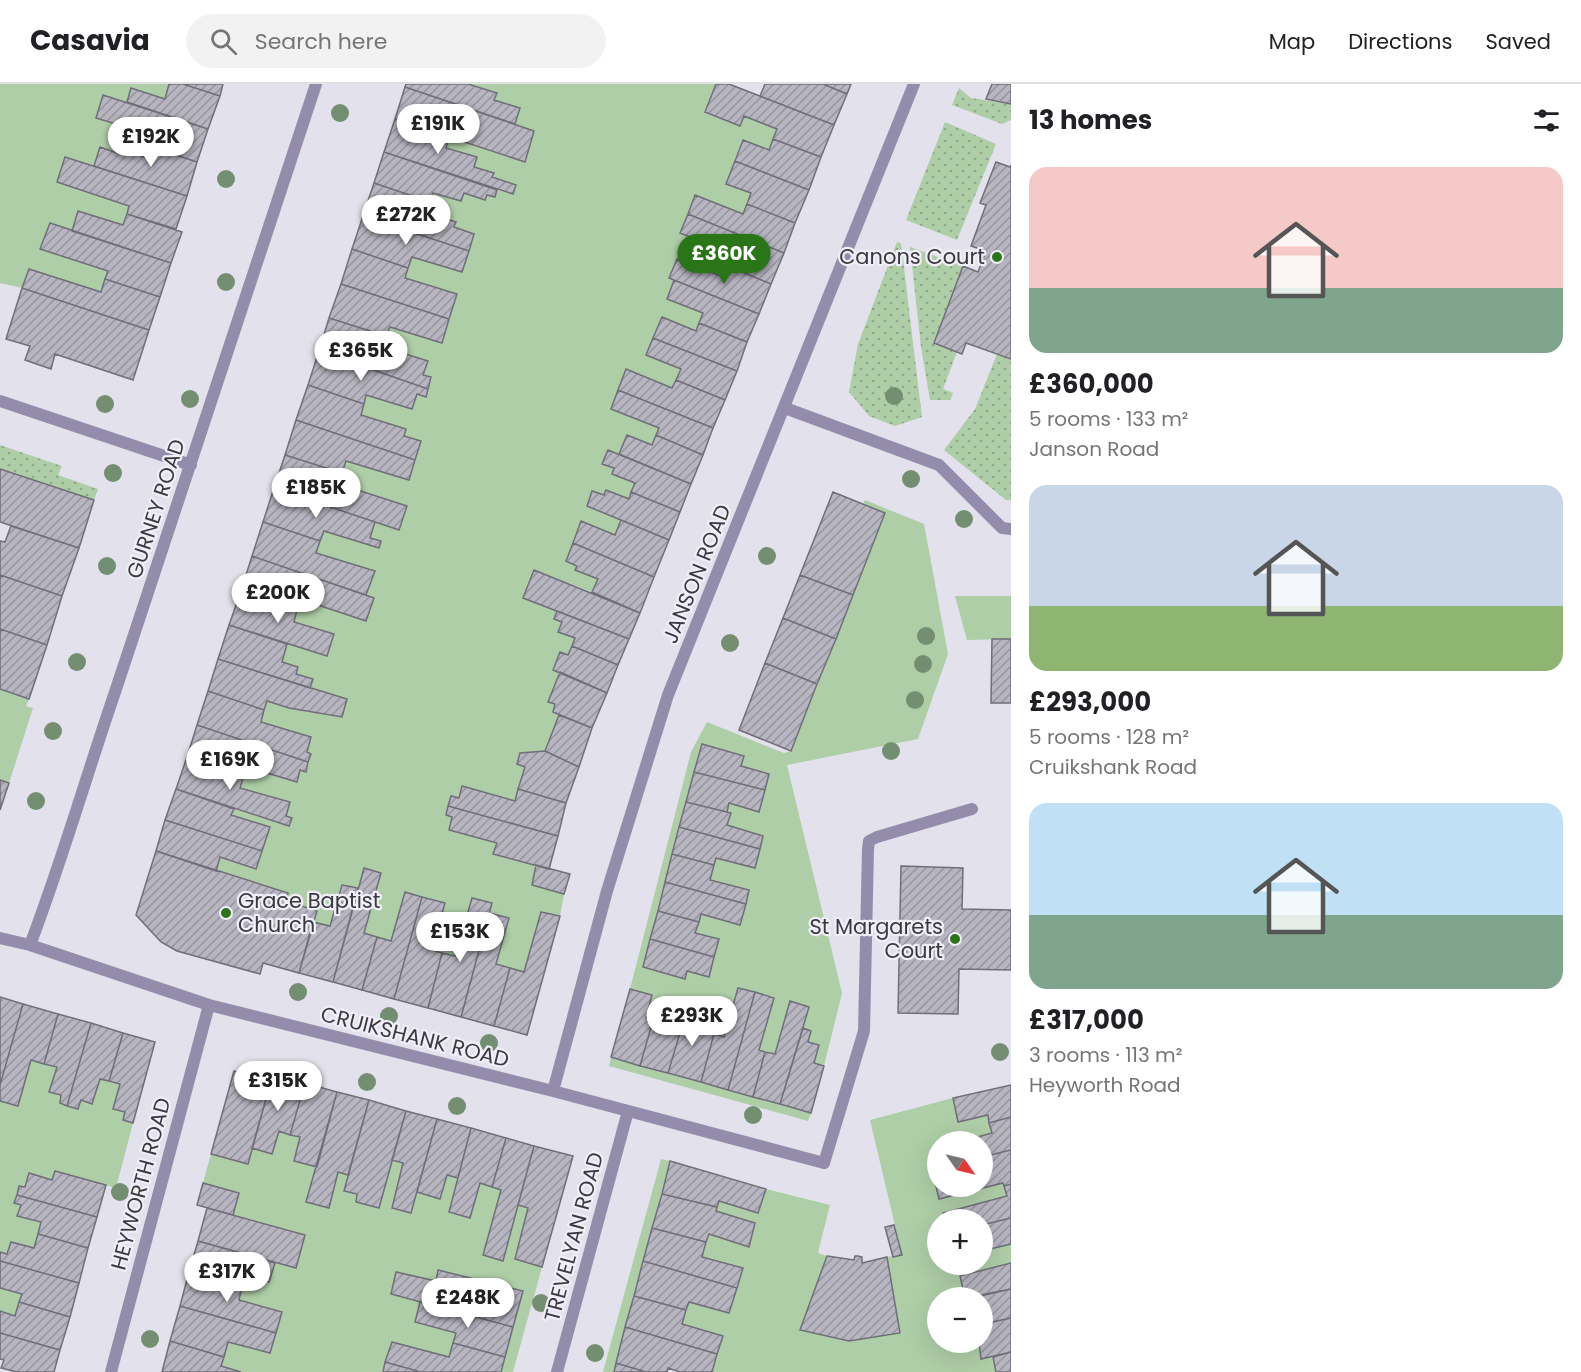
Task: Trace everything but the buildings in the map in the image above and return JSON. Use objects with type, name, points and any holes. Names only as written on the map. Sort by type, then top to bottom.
[{"type":"street","name":"GURNEY ROAD","points":[[30,945],[47,900],[316,84]]},
{"type":"street","name":"JANSON ROAD","points":[[553,1091],[607,891],[668,695],[914,84]]},
{"type":"street","points":[[0,401],[191,465]]},
{"type":"street","points":[[785,408],[939,465],[1002,528],[1011,529]]},
{"type":"street","name":"CRUIKSHANK ROAD","points":[[0,938],[30,945],[209,1005],[553,1091],[824,1164],[864,1031],[869,841],[972,809]]},
{"type":"street","name":"HEYWORTH ROAD","points":[[111,1372],[209,1005]]},
{"type":"street","name":"TREVELYAN ROAD","points":[[557,1372],[628,1111]]},
{"type":"green space","points":[[0,84],[169,84],[165,99],[132,88],[127,102],[103,95],[96,117],[116,124],[115,129],[151,140],[145,157],[122,150],[120,154],[100,148],[94,166],[65,157],[57,182],[129,206],[123,225],[78,212],[72,231],[50,223],[41,249],[108,271],[101,292],[30,269],[22,288],[0,283]]},
{"type":"green space","points":[[468,84],[716,84],[705,113],[740,126],[744,116],[777,129],[769,150],[742,140],[726,184],[751,193],[743,214],[694,196],[681,233],[728,252],[718,275],[674,280],[667,299],[703,313],[696,331],[662,317],[647,355],[681,369],[672,388],[626,370],[659,428],[652,445],[628,435],[619,454],[608,450],[603,464],[614,468],[612,474],[635,483],[629,499],[606,491],[604,495],[592,491],[587,506],[621,520],[615,535],[582,522],[566,561],[577,566],[575,570],[598,579],[592,592],[535,570],[557,611],[554,619],[562,622],[558,632],[575,638],[568,655],[560,652],[560,672],[548,702],[555,704],[553,712],[559,715],[545,751],[520,754],[517,764],[525,767],[515,801],[462,787],[459,798],[451,796],[446,815],[452,817],[449,830],[497,843],[494,853],[536,865],[532,885],[564,894],[560,916],[541,912],[524,972],[496,964],[509,919],[489,913],[492,903],[472,898],[455,956],[432,950],[445,903],[405,892],[391,941],[364,933],[381,873],[364,868],[358,888],[342,885],[330,926],[313,922],[286,901],[288,893],[216,871],[220,857],[256,868],[269,827],[231,815],[234,809],[289,826],[292,818],[286,816],[290,802],[240,788],[247,767],[297,782],[300,770],[306,772],[311,754],[307,752],[311,737],[261,722],[267,701],[289,708],[342,717],[347,699],[310,688],[312,679],[296,674],[298,667],[282,662],[287,644],[327,655],[334,635],[294,622],[300,599],[366,620],[374,598],[366,595],[375,571],[316,553],[324,531],[379,548],[381,541],[370,538],[375,522],[399,529],[406,506],[339,484],[346,461],[409,480],[421,441],[404,436],[405,429],[361,415],[366,395],[412,409],[417,394],[425,397],[431,378],[423,375],[428,361],[383,347],[390,327],[442,342],[457,294],[405,278],[412,257],[462,272],[474,234],[427,213],[433,193],[461,201],[464,193],[485,200],[487,195],[495,197],[497,190],[513,194],[515,185],[492,177],[494,173],[474,167],[446,148],[449,137],[525,162],[534,131],[515,124],[520,108],[494,100],[496,92]]},
{"type":"green space","points":[[959,88],[971,98],[1011,104],[1011,120],[1002,124],[952,105]]},
{"type":"green space","points":[[945,122],[996,144],[957,240],[906,220]]},
{"type":"green space","points":[[897,242],[901,243],[922,417],[895,426],[869,416],[849,392],[858,344]]},
{"type":"green space","points":[[910,247],[963,266],[934,343],[957,352],[943,389],[953,393],[950,400],[930,400],[921,347]]},
{"type":"green space","points":[[997,354],[1011,359],[1011,500],[1006,500],[944,450],[975,409]]},
{"type":"green space","points":[[0,445],[62,466],[58,475],[98,489],[94,500],[0,469]]},
{"type":"green space","points":[[865,500],[924,524],[948,654],[918,739],[787,765],[842,993],[824,1066],[814,1063],[819,1045],[808,1042],[811,1031],[803,1028],[808,1007],[790,1002],[775,1054],[759,1050],[774,997],[738,988],[724,1037],[703,1031],[709,1013],[669,1000],[662,1023],[646,1018],[652,995],[630,989],[691,752],[707,722],[784,753],[791,751],[885,514],[863,504]],"holes":[[[702,744],[743,755],[741,766],[769,774],[759,811],[729,803],[727,812],[730,813],[710,880],[749,890],[740,925],[701,914],[695,933],[719,939],[714,957],[687,971],[684,979],[643,967]]]},
{"type":"green space","points":[[955,596],[1011,596],[1011,639],[967,640]]},
{"type":"green space","points":[[0,689],[29,699],[26,706],[33,708],[9,783],[0,780]]},
{"type":"green space","points":[[611,1057],[811,1113],[808,1121],[609,1066]]},
{"type":"green space","points":[[31,1060],[57,1067],[50,1092],[61,1095],[60,1103],[78,1109],[81,1100],[92,1103],[100,1079],[120,1084],[113,1109],[125,1112],[123,1120],[133,1123],[116,1188],[56,1171],[52,1180],[29,1174],[25,1187],[19,1186],[14,1203],[21,1205],[18,1216],[41,1222],[34,1248],[11,1242],[7,1254],[0,1252],[0,1101],[18,1106]]},
{"type":"green space","points":[[953,1098],[959,1122],[988,1115],[992,1131],[927,1131],[927,1197],[940,1197],[940,1199],[993,1197],[993,1186],[1003,1183],[1007,1196],[959,1209],[927,1209],[927,1275],[964,1275],[960,1276],[963,1287],[927,1287],[927,1353],[980,1353],[981,1359],[993,1357],[996,1372],[712,1372],[723,1336],[682,1324],[689,1302],[729,1313],[742,1269],[702,1257],[709,1234],[749,1246],[755,1223],[716,1211],[719,1201],[758,1212],[766,1189],[830,1205],[818,1253],[827,1256],[801,1330],[849,1341],[900,1333],[887,1257],[902,1255],[870,1120]]},
{"type":"green space","points":[[279,1131],[300,1137],[294,1161],[317,1167],[307,1202],[329,1208],[338,1172],[348,1175],[345,1190],[357,1194],[356,1202],[379,1208],[392,1160],[403,1163],[392,1207],[411,1213],[417,1192],[440,1199],[447,1175],[458,1178],[449,1212],[469,1218],[480,1183],[501,1190],[483,1255],[502,1261],[518,1205],[528,1208],[515,1259],[542,1267],[513,1372],[501,1372],[523,1291],[438,1270],[436,1281],[397,1272],[391,1294],[420,1302],[416,1322],[456,1333],[449,1357],[392,1342],[383,1372],[241,1372],[221,1366],[245,1276],[269,1282],[275,1263],[296,1268],[305,1235],[233,1215],[239,1193],[203,1183],[211,1154],[252,1148]]},
{"type":"green space","points":[[661,1159],[670,1161],[614,1372],[603,1372]]},
{"type":"green space","points":[[1011,1244],[1011,1263],[993,1268],[993,1248]]},
{"type":"green space","points":[[0,1288],[22,1294],[15,1316],[0,1311]]},
{"type":"place","name":"Canons Court","points":[[997,257]]},
{"type":"place","name":"Grace Baptist Church","points":[[226,913]]},
{"type":"place","name":"St Margarets Court","points":[[955,939]]}]
